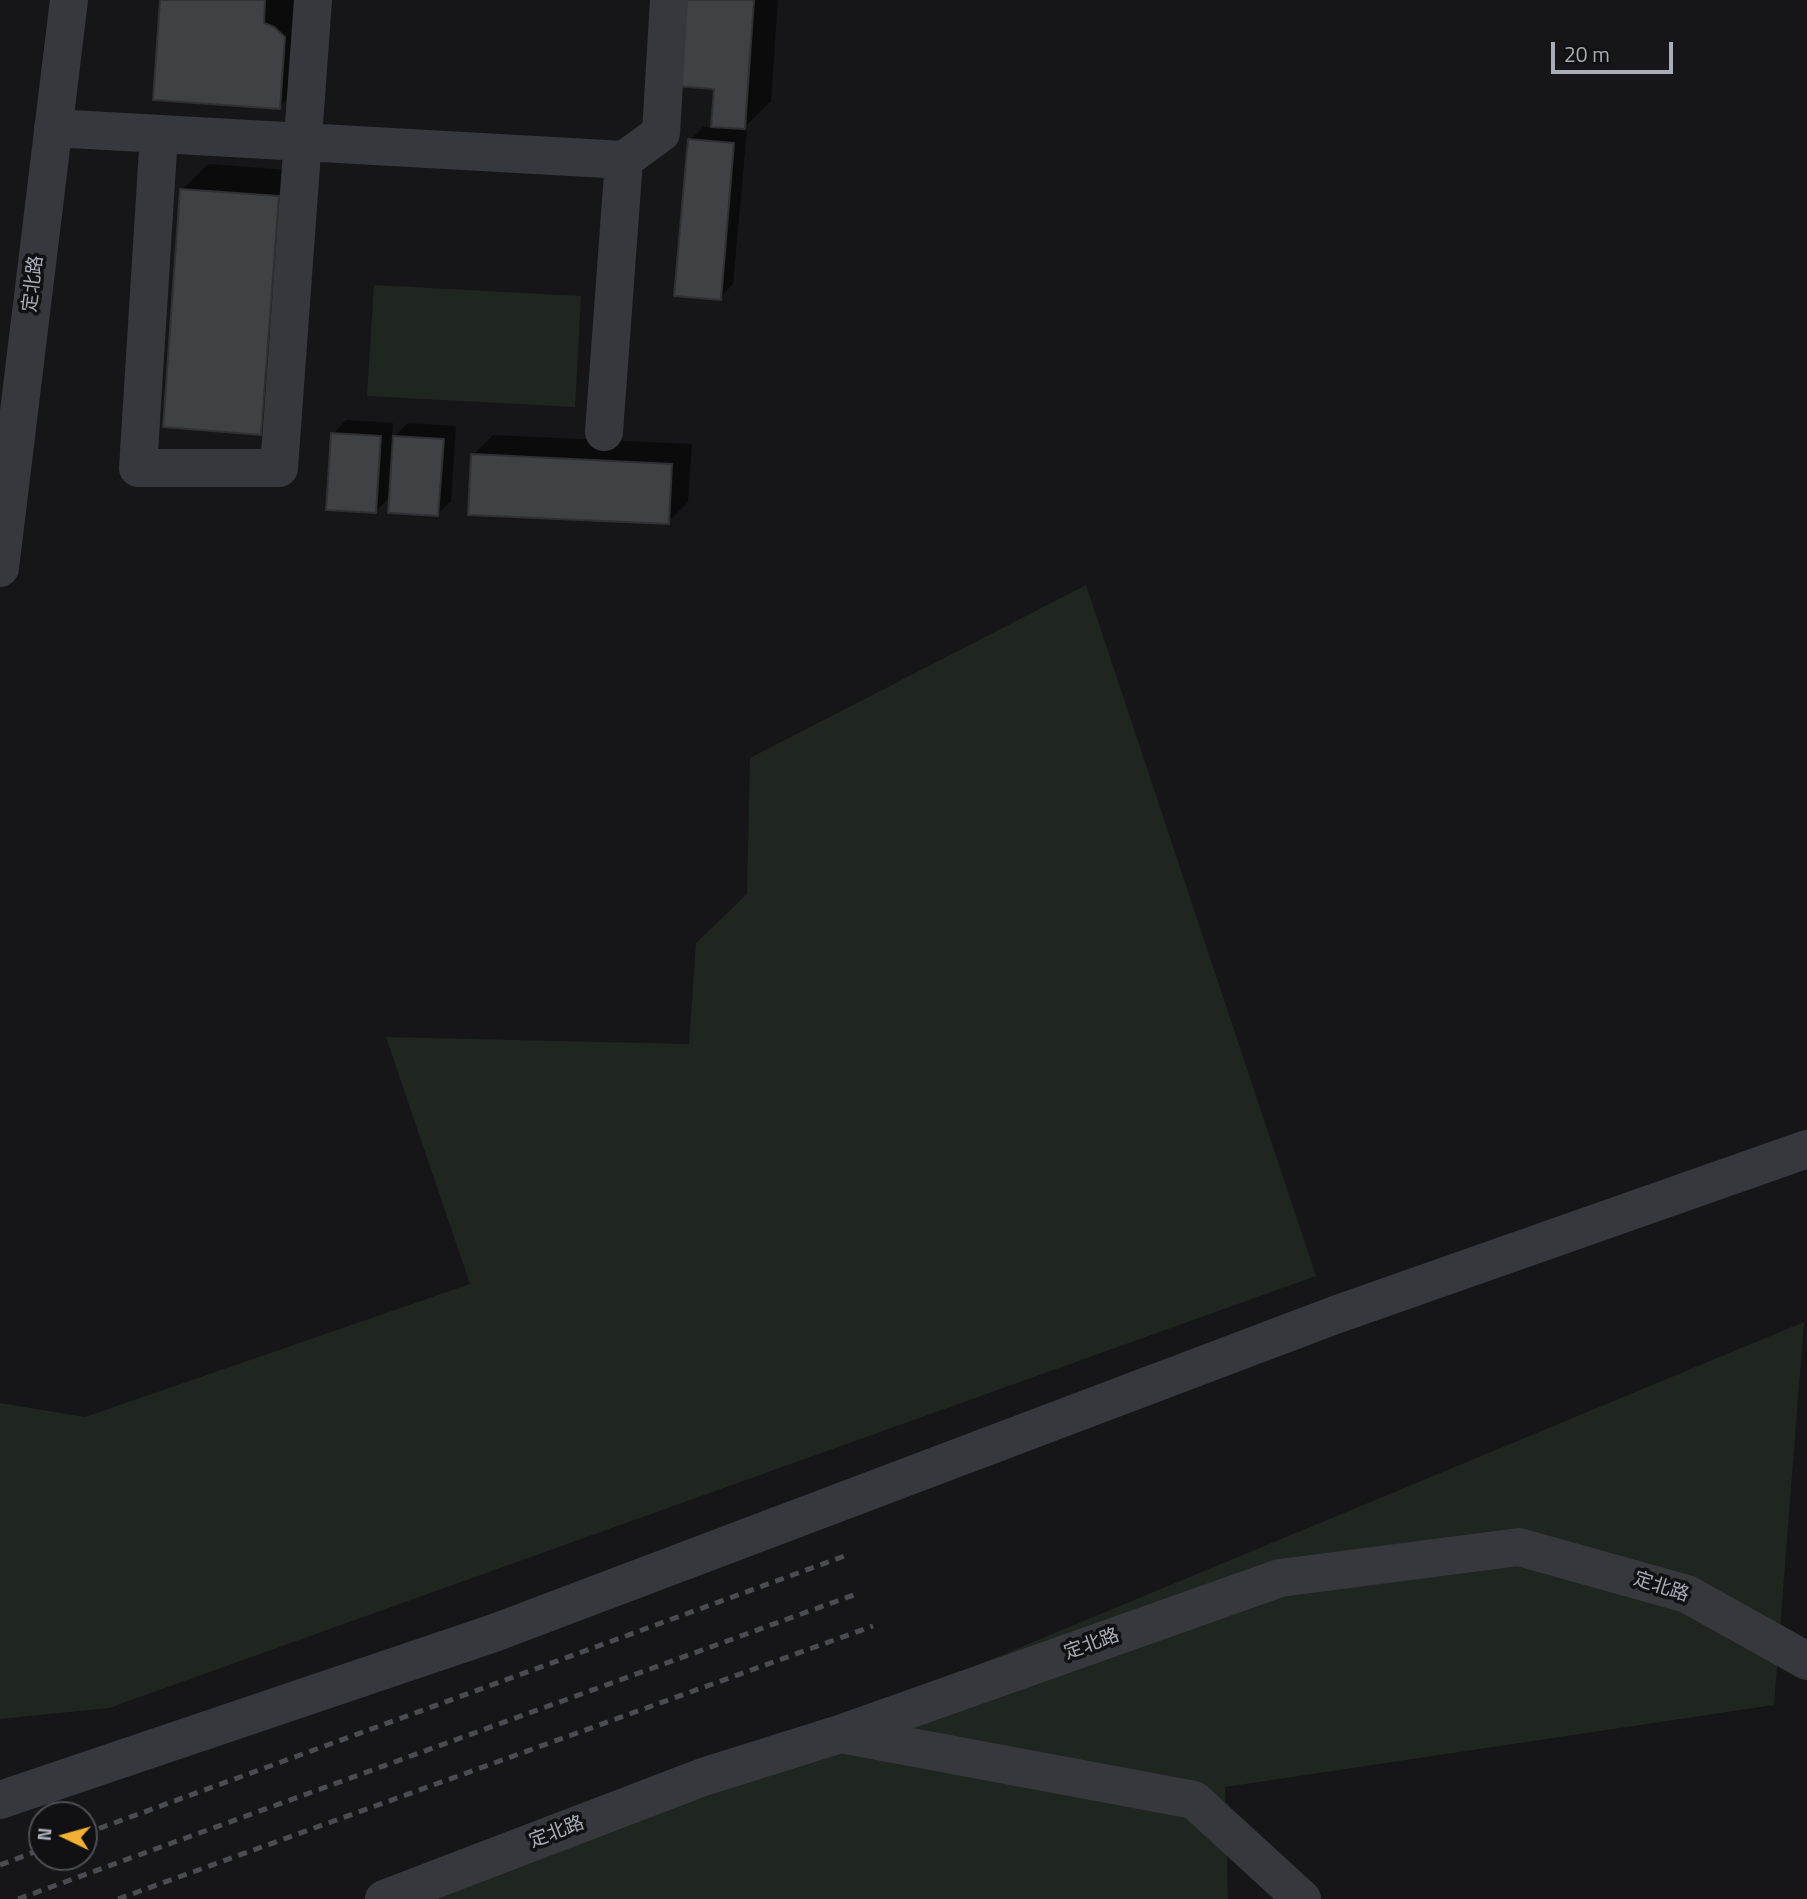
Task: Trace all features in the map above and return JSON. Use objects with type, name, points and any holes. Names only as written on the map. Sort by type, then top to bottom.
[{"type":"street","name":"定北路","points":[[0,568],[69,0]]},
{"type":"street","points":[[159,134],[138,468],[279,468],[313,0]]},
{"type":"street","points":[[53,128],[624,160],[661,133],[669,0]]},
{"type":"street","points":[[604,432],[624,160]]},
{"type":"street","points":[[0,1800],[494,1633],[1335,1315],[1807,1149]]},
{"type":"street","name":"定北路","points":[[384,1899],[703,1777],[840,1734],[1280,1578],[1519,1547],[1687,1594],[1807,1661]]},
{"type":"street","points":[[840,1734],[1194,1800],[1301,1899]]},
{"type":"shaded area","points":[[374,285],[581,296],[575,407],[367,396]]},
{"type":"shaded area","points":[[1086,585],[1316,1276],[109,1708],[0,1719],[0,1403],[85,1417],[470,1284],[386,1037],[689,1044],[696,943],[747,894],[750,758]]},
{"type":"shaded area","points":[[1804,1322],[1774,1705],[1225,1787],[1228,1899],[414,1899]]},
{"type":"building","points":[[160,0],[265,0],[264,23],[274,27],[285,37],[280,109],[153,100]]},
{"type":"building","points":[[681,0],[754,0],[745,129],[711,127],[714,89],[675,86]]},
{"type":"building","points":[[688,139],[734,143],[721,300],[674,296]]},
{"type":"building","points":[[180,189],[279,196],[261,435],[163,427]]},
{"type":"building","points":[[331,433],[381,436],[376,513],[326,510]]},
{"type":"building","points":[[393,436],[444,439],[438,516],[388,513]]},
{"type":"building","points":[[471,454],[672,464],[669,524],[468,515]]},
{"type":"railway","points":[[98,1829],[850,1554]]},
{"type":"railway","points":[[18,1899],[859,1593]]},
{"type":"railway","points":[[118,1899],[873,1626]]},
{"type":"railway","points":[[0,1865],[28,1854]]}]
